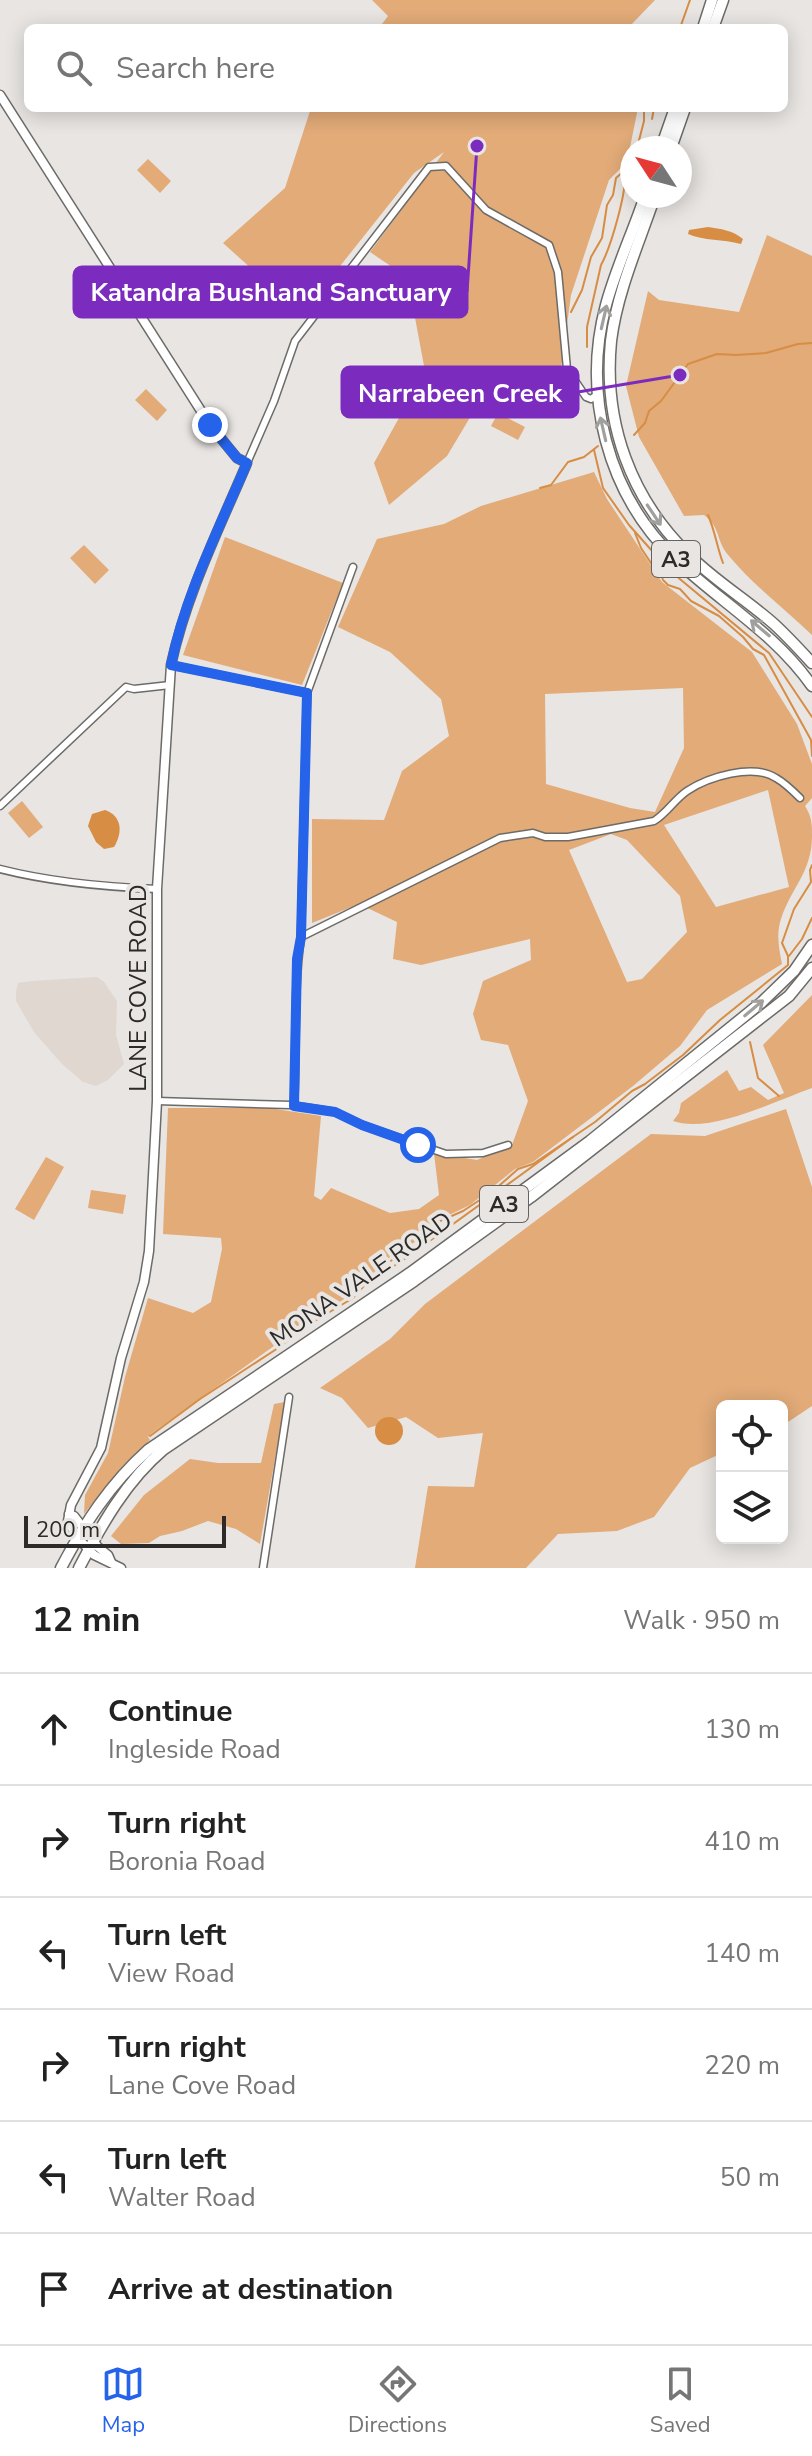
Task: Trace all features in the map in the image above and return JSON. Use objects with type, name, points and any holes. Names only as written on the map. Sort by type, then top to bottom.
[{"type":"highway","points":[[704,24],[712,0]]},
{"type":"highway","points":[[714,24],[723,0]]},
{"type":"highway","points":[[665,136],[674,112]]},
{"type":"highway","points":[[675,136],[684,112]]},
{"type":"highway","name":"A3","points":[[641,208],[606,305],[598,352],[598,394],[616,474],[632,506],[674,558],[769,636],[799,667],[812,686]]},
{"type":"highway","name":"A3","points":[[651,208],[625,284],[611,341],[610,390],[624,458],[638,489],[670,536],[692,559],[774,624],[812,663]]},
{"type":"highway","name":"MONA VALE ROAD","points":[[61,1568],[80,1532],[111,1488],[148,1450],[410,1273],[590,1141],[762,1002],[794,971],[812,945]]},
{"type":"highway","name":"MONA VALE ROAD","points":[[79,1568],[133,1481],[147,1464],[171,1444],[414,1281],[531,1197],[789,996],[812,968]]},
{"type":"street","points":[[0,95],[210,425],[237,458],[247,463],[274,401],[295,341],[429,167],[446,166],[486,210],[549,245],[558,272],[567,369],[586,397],[591,399],[598,394]]},
{"type":"street","name":"LANE COVE ROAD","points":[[121,1568],[111,1562],[108,1555],[91,1545],[80,1532],[74,1516],[69,1514],[101,1448],[121,1358],[144,1282],[149,1251],[157,1101],[157,889],[171,665],[187,604],[247,463]]},
{"type":"street","points":[[294,1106],[307,693],[353,567]]},
{"type":"street","points":[[171,665],[307,693]]},
{"type":"street","points":[[0,806],[126,687],[170,685]]},
{"type":"street","points":[[301,937],[500,838],[533,833],[545,837],[568,837],[654,821],[685,792],[729,773],[742,771],[772,775],[800,798]]},
{"type":"street","points":[[0,869],[104,886],[157,889]]},
{"type":"street","points":[[157,1101],[294,1106],[335,1112],[362,1125],[446,1154],[483,1153],[508,1145]]},
{"type":"street","points":[[263,1568],[289,1397]]},
{"type":"shaded area","points":[[372,0],[655,0],[632,24],[382,24],[388,16]]},
{"type":"shaded area","points":[[310,112],[637,112],[632,136],[620,136],[620,169],[609,180],[571,295],[560,376],[568,398],[481,399],[447,456],[389,505],[374,463],[425,371],[413,307],[423,288],[370,252],[444,152],[414,173],[302,314],[223,243],[285,188]]},
{"type":"shaded area","points":[[148,159],[171,181],[160,193],[137,170]]},
{"type":"shaded area","points":[[708,227],[735,234],[743,239],[741,244],[688,234],[689,230]]},
{"type":"shaded area","points":[[767,235],[812,256],[812,635],[738,567],[722,545],[710,520],[704,515],[684,516],[639,437],[626,386],[648,291],[659,300],[739,312]]},
{"type":"shaded area","points":[[146,389],[167,410],[157,421],[135,400]]},
{"type":"shaded area","points":[[498,413],[525,427],[518,440],[491,426]]},
{"type":"shaded area","points":[[594,472],[607,499],[662,582],[752,652],[797,724],[812,764],[812,798],[805,806],[812,824],[811,849],[805,870],[779,925],[782,964],[707,1010],[680,1046],[533,1162],[515,1169],[470,1205],[430,1224],[415,1242],[390,1257],[349,1296],[152,1433],[148,1437],[150,1440],[122,1467],[84,1514],[85,1495],[108,1453],[125,1377],[148,1298],[193,1313],[211,1302],[222,1249],[221,1238],[163,1234],[168,1108],[269,1108],[321,1116],[314,1196],[321,1200],[331,1188],[390,1213],[419,1209],[439,1195],[434,1153],[477,1160],[512,1145],[528,1101],[508,1045],[481,1040],[473,1014],[483,981],[531,960],[530,939],[421,965],[393,959],[397,922],[359,904],[312,923],[312,819],[384,820],[402,771],[449,736],[441,699],[390,652],[338,627],[377,539],[444,524],[481,506]],"holes":[[[683,688],[684,748],[655,812],[546,784],[545,694]],[[768,790],[789,887],[716,907],[664,825]],[[611,834],[627,840],[680,896],[687,932],[642,979],[627,982],[569,850]]]},
{"type":"shaded area","points":[[225,537],[343,583],[302,685],[183,655]]},
{"type":"shaded area","points":[[84,545],[109,570],[95,584],[70,558]]},
{"type":"shaded area","points":[[22,801],[43,827],[29,838],[8,813]]},
{"type":"shaded area","points":[[105,810],[118,820],[120,830],[114,847],[104,849],[96,842],[88,826],[92,814]]},
{"type":"shaded area","points":[[97,977],[117,1001],[116,1035],[124,1064],[108,1080],[96,1086],[83,1082],[62,1064],[34,1032],[16,1001],[16,992],[18,983]]},
{"type":"shaded area","points":[[812,995],[812,1088],[723,1120],[688,1124],[673,1121],[681,1103],[727,1070],[739,1091],[751,1087],[768,1100],[784,1093],[763,1045]]},
{"type":"shaded area","points":[[786,1109],[812,1187],[812,1406],[788,1422],[788,1400],[716,1400],[716,1456],[690,1468],[654,1517],[617,1531],[558,1534],[526,1568],[415,1568],[428,1486],[474,1487],[483,1433],[438,1438],[406,1417],[368,1428],[342,1398],[320,1388],[390,1339],[425,1304],[651,1134],[705,1136]]},
{"type":"shaded area","points":[[46,1157],[64,1167],[34,1220],[15,1209]]},
{"type":"shaded area","points":[[91,1190],[126,1195],[123,1214],[88,1208]]},
{"type":"shaded area","points":[[285,1402],[260,1544],[236,1529],[208,1521],[160,1536],[149,1543],[121,1544],[111,1536],[144,1495],[190,1459],[218,1463],[261,1463],[274,1404]]},
{"type":"shaded area","points":[[389,1417],[399,1421],[403,1431],[399,1441],[389,1445],[379,1441],[375,1431],[379,1421]]},
{"type":"waterway","points":[[681,24],[690,0]]},
{"type":"waterway","points":[[640,136],[644,112]]},
{"type":"waterway","points":[[652,119],[653,112]]},
{"type":"waterway","points":[[571,312],[582,290],[591,257],[602,238],[607,205],[620,174]]},
{"type":"waterway","points":[[587,347],[587,327],[601,265],[620,208]]},
{"type":"waterway","points":[[634,435],[645,423],[649,411],[661,401],[688,364],[717,354],[766,353],[812,343]]},
{"type":"waterway","points":[[540,488],[551,485],[568,462],[584,457],[598,446]]},
{"type":"waterway","points":[[594,450],[603,488],[629,525],[669,570],[769,653],[812,717]]},
{"type":"waterway","points":[[708,515],[723,563]]},
{"type":"waterway","points":[[635,533],[641,548],[668,585],[680,589],[691,601],[719,616],[753,649],[764,655],[811,740],[812,756]]},
{"type":"waterway","points":[[150,1436],[313,1322],[353,1298],[381,1267],[416,1245],[431,1225],[463,1211],[492,1192],[518,1169],[533,1164],[595,1122],[683,1055],[720,1020],[788,965],[782,943],[794,909],[811,882],[812,865]]},
{"type":"waterway","points":[[789,956],[812,918]]},
{"type":"waterway","points":[[750,1042],[758,1078],[779,1096]]},
{"type":"waterway","points":[[367,1284],[573,1137]]},
{"type":"place","name":"Katandra Bushland Sanctuary","points":[[477,146]]},
{"type":"place","name":"Narrabeen Creek","points":[[680,375]]},
{"type":"route","points":[[210,425],[237,458],[247,463],[187,604],[171,665],[307,693],[294,1106],[335,1112],[418,1145]]}]
